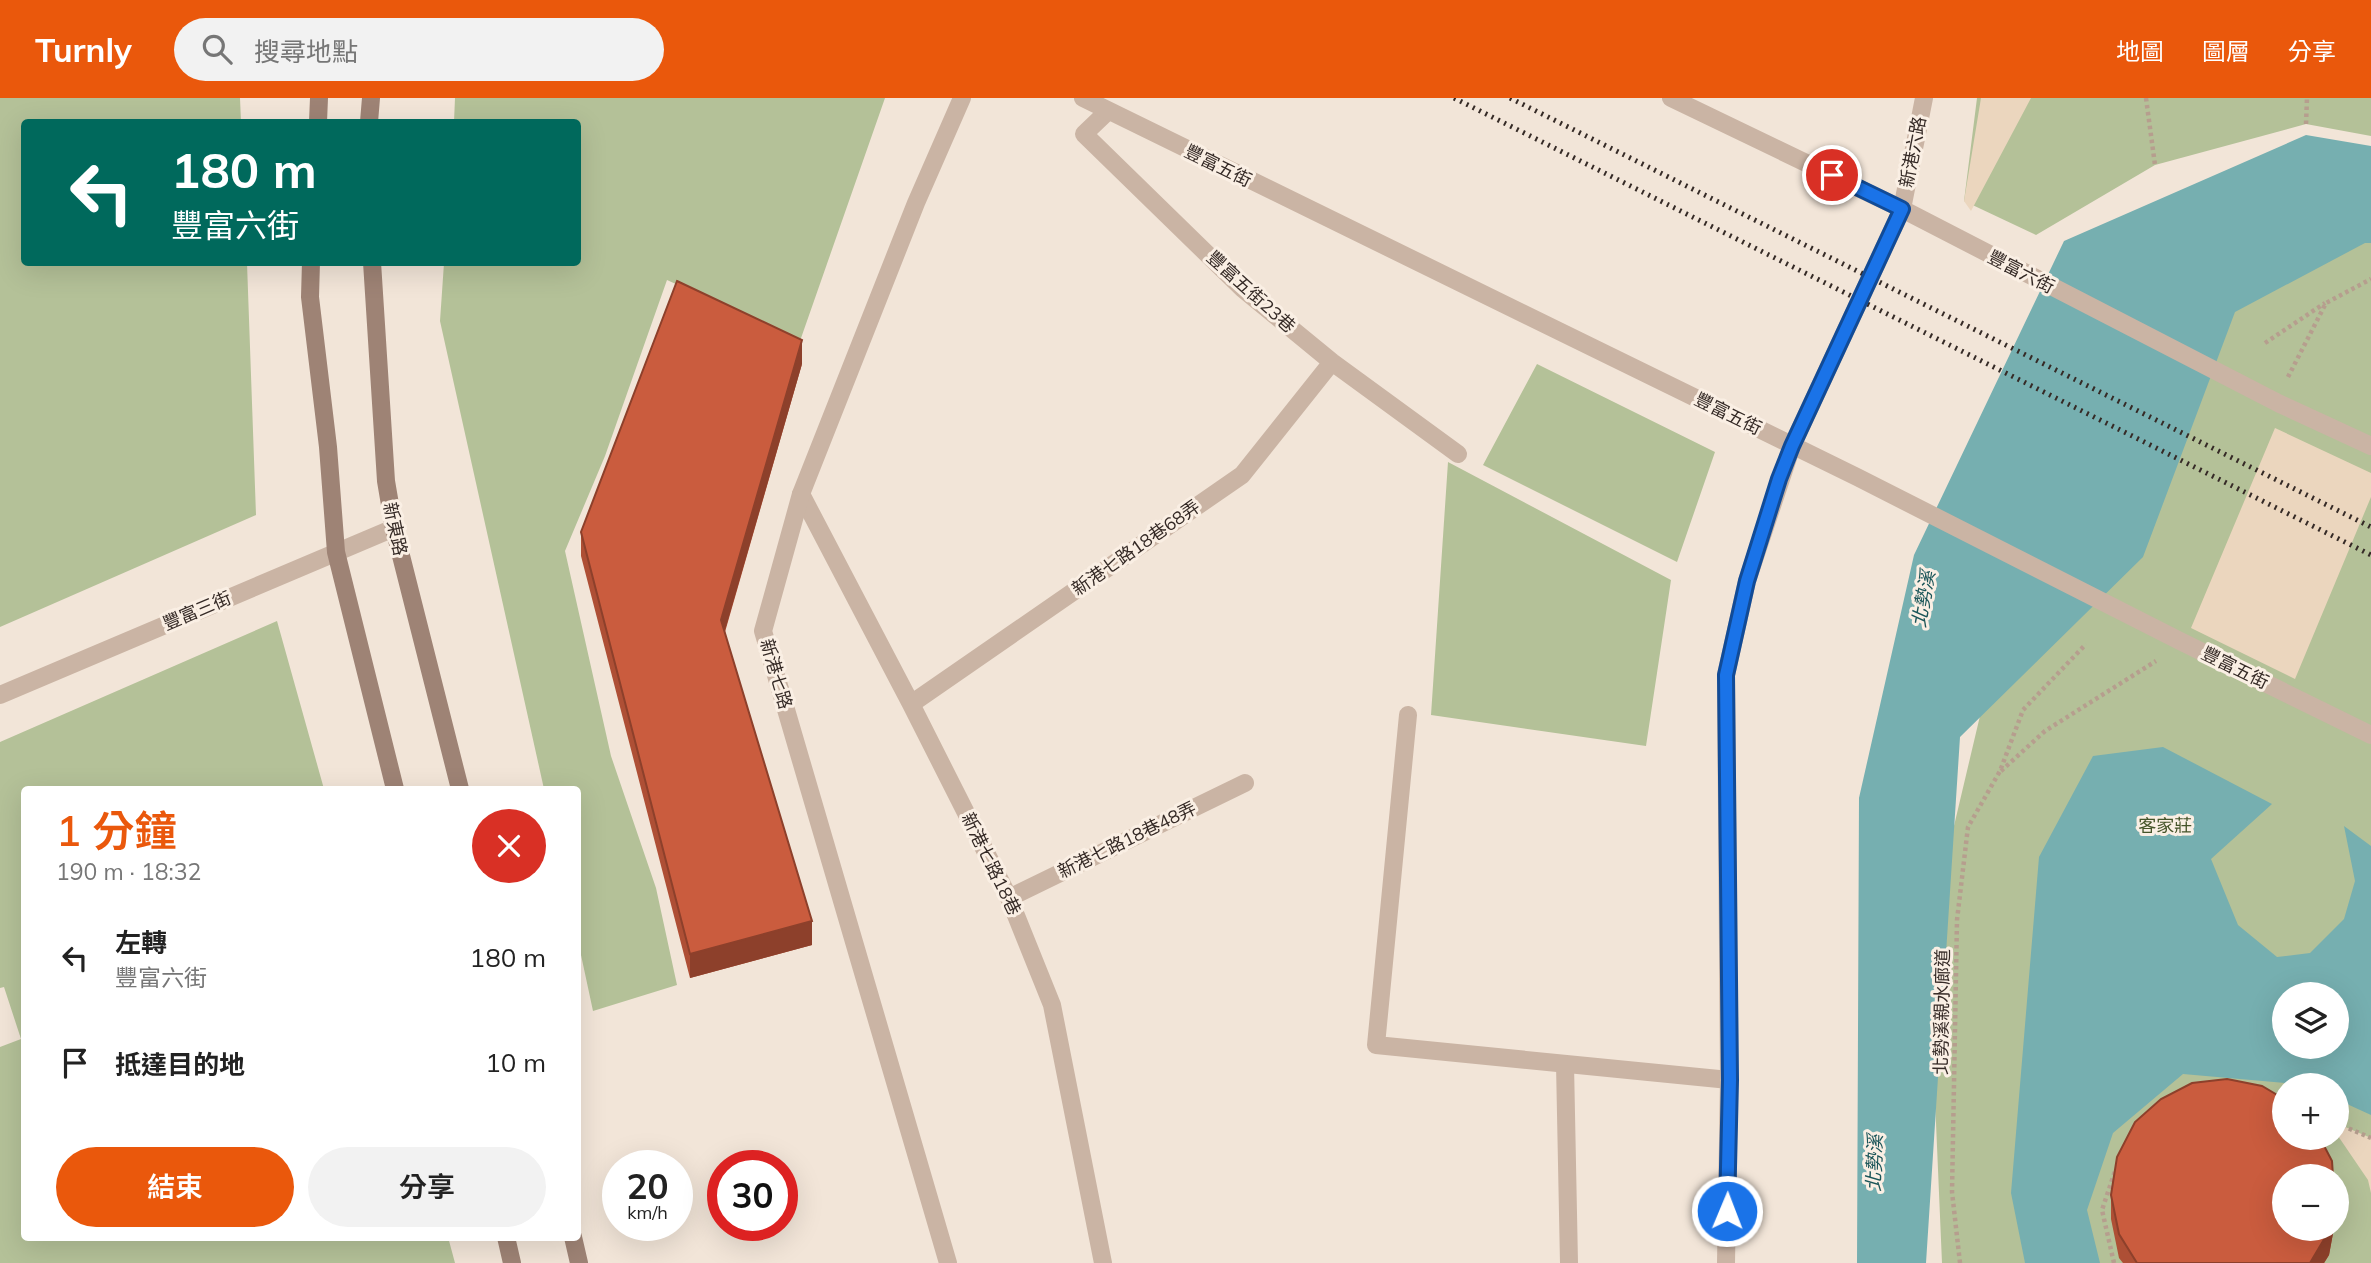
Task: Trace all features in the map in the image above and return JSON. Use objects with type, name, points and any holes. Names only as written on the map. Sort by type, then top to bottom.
[{"type":"main road","points":[[318,119],[319,98]]},
{"type":"main road","points":[[369,119],[371,98]]},
{"type":"main road","points":[[311,266],[310,297],[328,447],[336,552],[394,786]]},
{"type":"main road","name":"新東路","points":[[372,266],[385,480],[394,528],[459,786]]},
{"type":"main road","points":[[507,1241],[512,1263]]},
{"type":"main road","points":[[574,1241],[579,1263]]},
{"type":"street","name":"新港七路","points":[[948,1263],[763,631],[801,494],[916,203],[962,98]]},
{"type":"street","name":"豐富五街","points":[[1083,98],[1857,477],[2371,735]]},
{"type":"street","name":"豐富六街","points":[[1671,98],[1902,209],[2280,404],[2371,446]]},
{"type":"street","name":"新港六路","points":[[1726,1263],[1730,1080],[1726,675],[1747,581],[1779,479],[1902,209],[1924,98]]},
{"type":"street","name":"豐富五街23巷","points":[[1107,112],[1084,134],[1243,289],[1332,362],[1458,454]]},
{"type":"street","name":"新港七路18巷68弄","points":[[911,704],[1242,475],[1332,362]]},
{"type":"street","name":"新港七路18巷","points":[[801,494],[1009,898],[1052,1005],[1103,1263]]},
{"type":"street","name":"豐富三街","points":[[0,695],[394,528]]},
{"type":"street","points":[[1408,715],[1376,1045],[1730,1080]]},
{"type":"street","name":"新港七路18巷48弄","points":[[1009,898],[1245,783]]},
{"type":"street","points":[[1565,1064],[1569,1263]]},
{"type":"path","points":[[2146,98],[2155,165]]},
{"type":"path","points":[[2306,98],[2306,124]]},
{"type":"path","points":[[2265,343],[2326,303],[2371,279]]},
{"type":"path","points":[[2280,404],[2289,374],[2326,303]]},
{"type":"path","points":[[2000,771],[2045,731],[2167,655],[2180,641]]},
{"type":"path","points":[[2000,771],[2023,710],[2085,644]]},
{"type":"path","name":"北勢溪親水廊道","points":[[1960,1263],[1952,1192],[1958,920],[1968,827],[2000,771]]},
{"type":"path","points":[[2349,1129],[2371,1138]]},
{"type":"path","points":[[2114,1263],[2102,1210],[2118,1163]]},
{"type":"green space","points":[[0,98],[240,98],[241,119],[21,119],[21,266],[247,266],[256,515],[0,627]]},
{"type":"green space","points":[[455,98],[885,98],[800,341],[667,280],[605,456],[565,551],[611,756],[656,888],[677,985],[593,1011],[581,955],[581,786],[543,786],[440,321],[444,266],[581,266],[581,119],[454,119]]},
{"type":"green space","points":[[1977,98],[2371,98],[2371,136],[2306,124],[2155,165],[2036,235],[1964,201]]},
{"type":"green space","name":"客家莊","points":[[2371,190],[2371,1263],[1942,1263],[1928,936],[2005,610],[2211,281]]},
{"type":"green space","points":[[1537,364],[1715,452],[1677,562],[1483,465]]},
{"type":"green space","points":[[1448,462],[1671,580],[1646,746],[1431,715]]},
{"type":"green space","points":[[277,621],[323,786],[21,786],[21,1039],[4,987],[0,988],[0,742]]},
{"type":"green space","points":[[21,1039],[21,1241],[449,1241],[455,1263],[0,1263],[0,1047]]},
{"type":"shaded area","points":[[1981,98],[2031,98],[1971,211],[1964,201]]},
{"type":"shaded area","points":[[2275,428],[2371,473],[2371,497],[2295,679],[2191,628]]},
{"type":"shaded area","points":[[2349,1129],[2371,1138],[2371,1193],[2368,1180],[2348,1150]]},
{"type":"water","name":"北勢溪","points":[[2306,135],[2371,146],[2371,243],[2365,243],[2235,312],[2143,557],[1960,737],[1926,1263],[1857,1263],[1859,798],[1914,555],[2064,241]]},
{"type":"water","points":[[2163,747],[2272,804],[2211,859],[2238,925],[2277,957],[2310,953],[2344,919],[2355,881],[2344,826],[2371,846],[2371,1115],[2349,1105],[2349,1073],[2272,1073],[2272,1082],[2183,1074],[2113,1133],[2087,1210],[2100,1263],[2025,1263],[2011,1193],[2039,857],[2093,756]]},
{"type":"building","points":[[677,281],[802,340],[721,620],[812,921],[690,954],[581,532]]},
{"type":"building","points":[[2227,1079],[2262,1086],[2272,1092],[2272,1150],[2326,1150],[2332,1164],[2272,1164],[2272,1241],[2323,1241],[2310,1263],[2137,1263],[2119,1234],[2111,1195],[2117,1157],[2135,1122],[2161,1099],[2192,1083]]},
{"type":"railway","points":[[1454,98],[2371,555]]},
{"type":"railway","points":[[1510,98],[2371,527]]},
{"type":"route","points":[[1727,1211],[1730,1080],[1726,675],[1747,581],[1779,479],[1902,209],[1832,175]]}]
